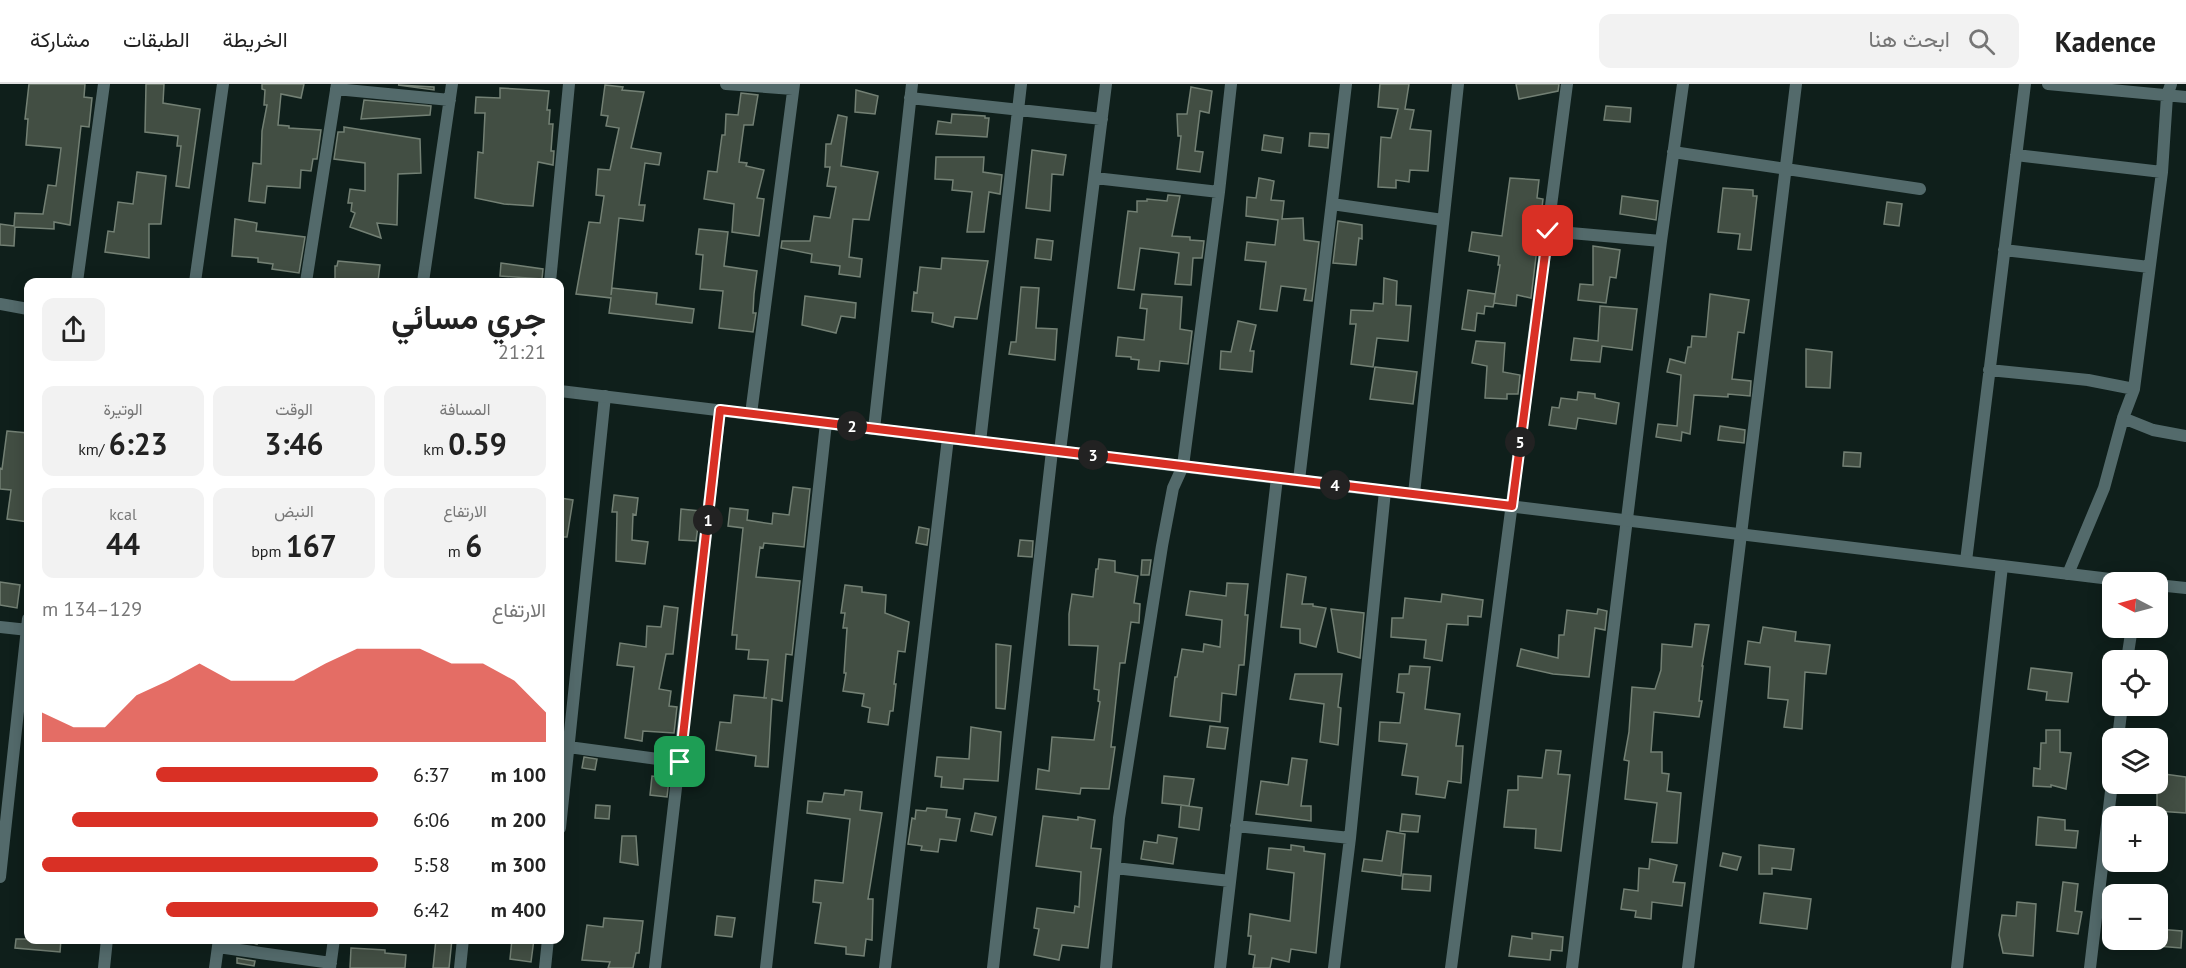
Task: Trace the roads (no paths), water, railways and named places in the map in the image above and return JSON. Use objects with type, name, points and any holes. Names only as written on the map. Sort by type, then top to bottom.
[{"type":"street","points":[[78,278],[104,84]]},
{"type":"street","points":[[196,278],[223,84]]},
{"type":"street","points":[[424,278],[452,84]]},
{"type":"street","points":[[549,278],[569,84]]},
{"type":"street","points":[[726,84],[794,86],[752,414]]},
{"type":"street","points":[[874,429],[912,84]]},
{"type":"street","points":[[980,442],[1021,84]]},
{"type":"street","points":[[993,968],[1056,451],[1106,84]]},
{"type":"street","points":[[1106,968],[1119,818],[1161,546],[1173,488],[1183,466],[1231,84]]},
{"type":"street","points":[[1299,480],[1346,84]]},
{"type":"street","points":[[1414,494],[1458,84]]},
{"type":"street","points":[[1451,968],[1567,84]]},
{"type":"street","points":[[1572,968],[1661,241],[1683,84]]},
{"type":"street","points":[[1688,968],[1796,84]]},
{"type":"street","points":[[1966,561],[2025,84]]},
{"type":"street","points":[[2048,84],[2169,90],[2186,97]]},
{"type":"street","points":[[307,278],[336,87],[450,100]]},
{"type":"street","points":[[2068,574],[2104,488],[2123,418],[2134,389],[2162,172],[2169,90]]},
{"type":"street","points":[[910,98],[1102,119]]},
{"type":"street","points":[[1673,152],[1920,189]]},
{"type":"street","points":[[2016,154],[2162,172]]},
{"type":"street","points":[[1095,178],[1219,192]]},
{"type":"street","points":[[1332,204],[1443,220]]},
{"type":"street","points":[[1548,231],[1661,241]]},
{"type":"street","points":[[2004,250],[2149,267]]},
{"type":"street","points":[[0,304],[24,308]]},
{"type":"street","points":[[1989,370],[2088,380],[2134,389]]},
{"type":"street","points":[[564,391],[2102,578]]},
{"type":"street","points":[[605,396],[564,746],[680,762]]},
{"type":"street","points":[[655,968],[720,410]]},
{"type":"street","points":[[2123,418],[2153,430],[2186,436]]},
{"type":"street","points":[[765,968],[826,423]]},
{"type":"street","points":[[885,968],[948,438]]},
{"type":"street","points":[[1220,968],[1277,478]]},
{"type":"street","points":[[1334,968],[1350,838],[1385,491]]},
{"type":"street","points":[[1957,968],[2002,566]]},
{"type":"street","points":[[2168,586],[2186,588]]},
{"type":"street","points":[[0,627],[24,626]]},
{"type":"street","points":[[0,877],[24,662]]},
{"type":"street","points":[[2090,968],[2111,794]]},
{"type":"street","points":[[1236,826],[1350,838]]},
{"type":"street","points":[[1115,868],[1230,881]]},
{"type":"street","points":[[104,968],[106,944]]},
{"type":"street","points":[[215,968],[219,944]]},
{"type":"street","points":[[224,944],[330,965],[333,944]]},
{"type":"street","points":[[460,968],[462,944]]},
{"type":"street","points":[[545,968],[547,944]]}]
